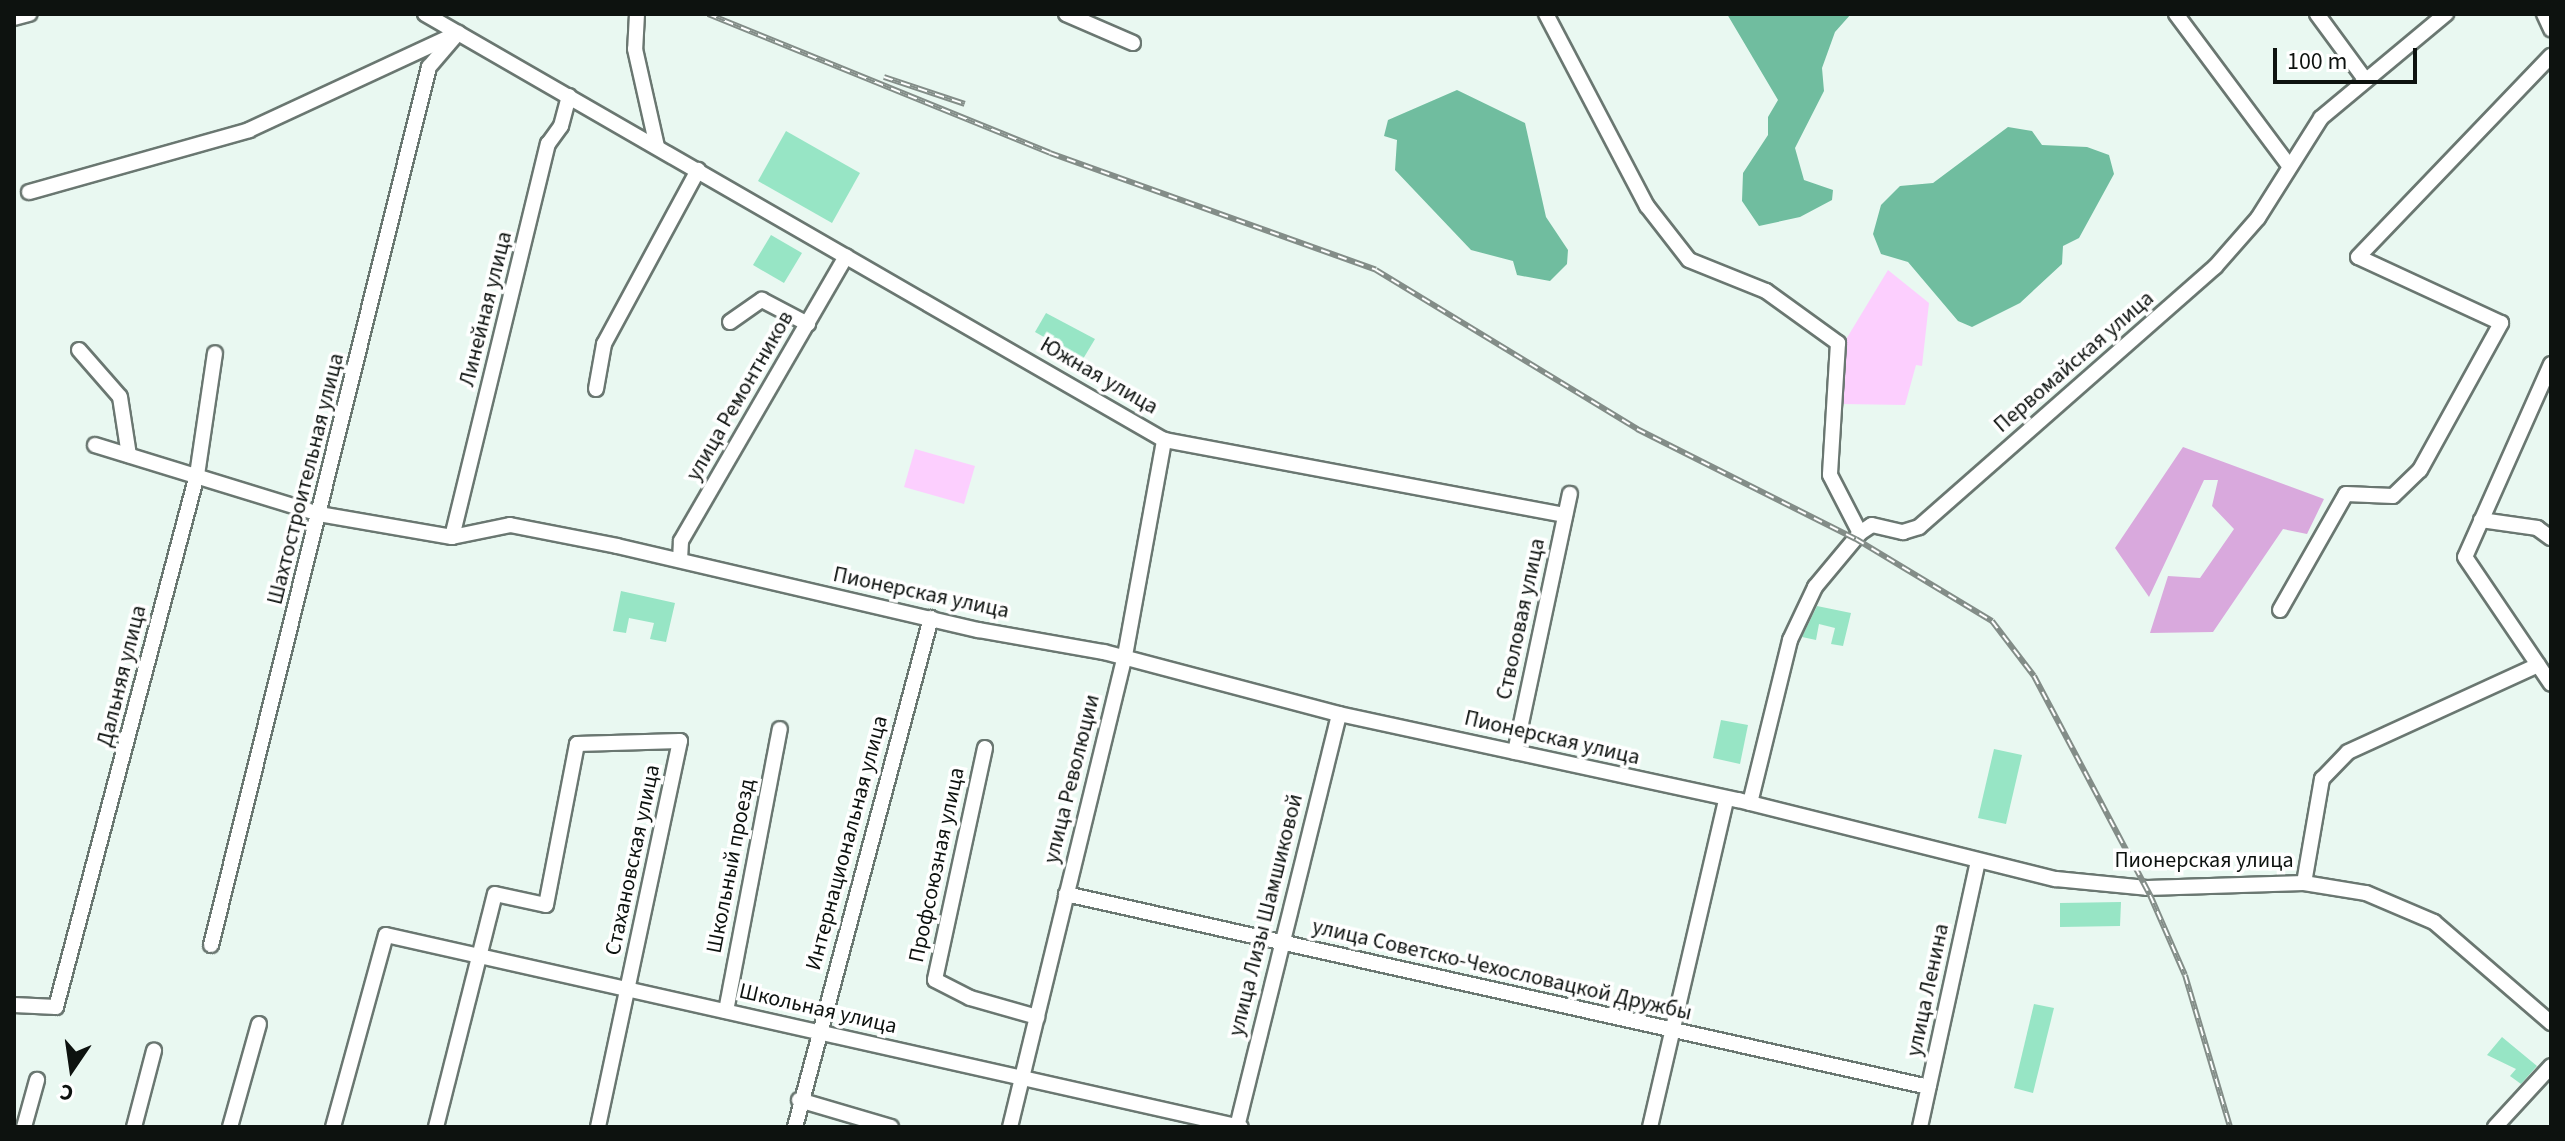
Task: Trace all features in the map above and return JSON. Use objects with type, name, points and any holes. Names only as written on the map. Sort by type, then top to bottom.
[{"type":"street","points":[[14,18],[29,14]]},
{"type":"street","name":"Южная улица","points":[[425,14],[1164,440],[1565,515]]},
{"type":"street","points":[[637,14],[635,49],[657,147]]},
{"type":"street","points":[[1066,14],[1133,43]]},
{"type":"street","points":[[1546,14],[1647,206],[1689,260],[1766,291],[1838,343],[1830,475],[1858,536],[1815,587],[1790,640],[1750,803]]},
{"type":"street","points":[[2176,14],[2288,164]]},
{"type":"street","points":[[2317,14],[2364,78]]},
{"type":"street","name":"Первомайская улица","points":[[1858,536],[1872,525],[1903,532],[1919,527],[2215,267],[2258,218],[2288,164],[2321,118],[2364,78],[2446,14]]},
{"type":"street","points":[[2544,14],[2551,29]]},
{"type":"street","points":[[29,192],[249,130],[458,33]]},
{"type":"street","name":"Шахтостроительная улица","points":[[211,945],[429,67],[458,33]]},
{"type":"street","points":[[2280,610],[2346,494],[2393,496],[2420,470],[2501,323],[2358,257],[2551,56]]},
{"type":"street","name":"Линейная улица","points":[[452,537],[548,144],[561,126],[569,96]]},
{"type":"street","points":[[596,389],[604,344],[698,170]]},
{"type":"street","name":"улица Ремонтников","points":[[680,560],[681,541],[846,256]]},
{"type":"street","points":[[730,322],[762,300],[808,324]]},
{"type":"street","points":[[79,350],[120,397],[129,455]]},
{"type":"street","name":"Дальняя улица","points":[[14,1005],[56,1007],[197,475],[215,353]]},
{"type":"street","points":[[2551,364],[2465,557],[2551,684]]},
{"type":"street","name":"улица Революции","points":[[1010,1127],[1124,661],[1164,440]]},
{"type":"street","points":[[95,445],[319,514],[452,537]]},
{"type":"street","name":"Стволовая улица","points":[[1515,752],[1570,494]]},
{"type":"street","points":[[2481,520],[2537,528],[2551,538]]},
{"type":"street","name":"Пионерская улица","points":[[452,537],[510,525],[680,560],[1124,661],[1339,714],[1750,803],[2056,879],[2147,888],[2304,883],[2366,893],[2434,922],[2551,1023]]},
{"type":"street","name":"Интернациональная улица","points":[[795,1127],[799,1100],[931,618]]},
{"type":"street","points":[[2304,883],[2322,779],[2348,752],[2538,665]]},
{"type":"street","name":"улица Лизы Шамшиковой","points":[[1239,1127],[1281,943],[1339,714]]},
{"type":"street","name":"Школьный проезд","points":[[726,1011],[780,729]]},
{"type":"street","name":"Стахановская улица","points":[[484,956],[495,894],[546,905],[577,744],[680,741],[598,1127]]},
{"type":"street","name":"Профсоюзная улица","points":[[985,748],[935,980],[970,998],[1037,1017]]},
{"type":"street","points":[[1650,1127],[1726,800]]},
{"type":"street","name":"улица Ленина","points":[[1920,1127],[1978,861]]},
{"type":"street","name":"улица Советско-Чехословацкой Дружбы","points":[[1066,894],[1929,1087]]},
{"type":"street","name":"Школьная улица","points":[[333,1127],[386,935],[1239,1127]]},
{"type":"street","points":[[436,1127],[484,956]]},
{"type":"street","points":[[230,1127],[259,1024]]},
{"type":"street","points":[[134,1127],[154,1051]]},
{"type":"street","points":[[2495,1127],[2551,1066]]},
{"type":"street","points":[[24,1127],[37,1080]]},
{"type":"street","points":[[799,1100],[891,1127]]},
{"type":"shaded area","points":[[1727,14],[1851,14],[1835,32],[1822,68],[1824,91],[1795,148],[1804,180],[1833,190],[1832,200],[1800,217],[1759,226],[1742,201],[1743,173],[1768,135],[1768,117],[1778,100]]},
{"type":"shaded area","points":[[1457,90],[1525,123],[1546,217],[1568,250],[1567,264],[1550,281],[1517,275],[1513,261],[1471,250],[1395,170],[1397,140],[1384,136],[1388,120]]},
{"type":"shaded area","points":[[2008,127],[2032,131],[2042,145],[2087,147],[2109,155],[2114,174],[2079,238],[2063,246],[2062,264],[2020,303],[1972,327],[1958,321],[1908,262],[1881,254],[1873,234],[1881,205],[1900,186],[1933,183]]},
{"type":"shaded area","points":[[1888,270],[1929,303],[1922,366],[1916,365],[1905,405],[1842,404],[1842,346]]},
{"type":"shaded area","points":[[2183,447],[2324,499],[2307,534],[2283,529],[2213,632],[2150,633],[2168,576],[2200,578],[2234,529],[2212,506],[2218,480],[2204,480],[2149,597],[2115,548]]},
{"type":"shaded area","points":[[915,449],[975,466],[964,504],[904,487]]},
{"type":"building","points":[[786,131],[860,173],[832,223],[758,181]]},
{"type":"building","points":[[771,235],[802,253],[784,283],[753,265]]},
{"type":"building","points":[[1046,313],[1095,339],[1083,359],[1035,332]]},
{"type":"building","points":[[621,591],[675,603],[666,642],[650,639],[654,623],[629,618],[626,633],[613,631]]},
{"type":"building","points":[[1817,606],[1851,613],[1843,646],[1831,644],[1835,628],[1819,624],[1816,640],[1802,637]]},
{"type":"building","points":[[1721,720],[1748,725],[1740,764],[1713,758]]},
{"type":"building","points":[[1994,749],[2022,755],[2006,824],[1978,818]]},
{"type":"building","points":[[2121,902],[2120,926],[2060,927],[2060,903]]},
{"type":"building","points":[[2034,1004],[2054,1008],[2033,1093],[2014,1088]]},
{"type":"building","points":[[2502,1037],[2537,1066],[2521,1084],[2510,1076],[2516,1069],[2487,1055]]},
{"type":"railway","points":[[708,14],[1050,153],[1376,270],[1637,429],[1856,539],[1992,621],[2034,676],[2150,895],[2185,975],[2230,1127]]},
{"type":"railway","points":[[884,77],[965,104]]}]
